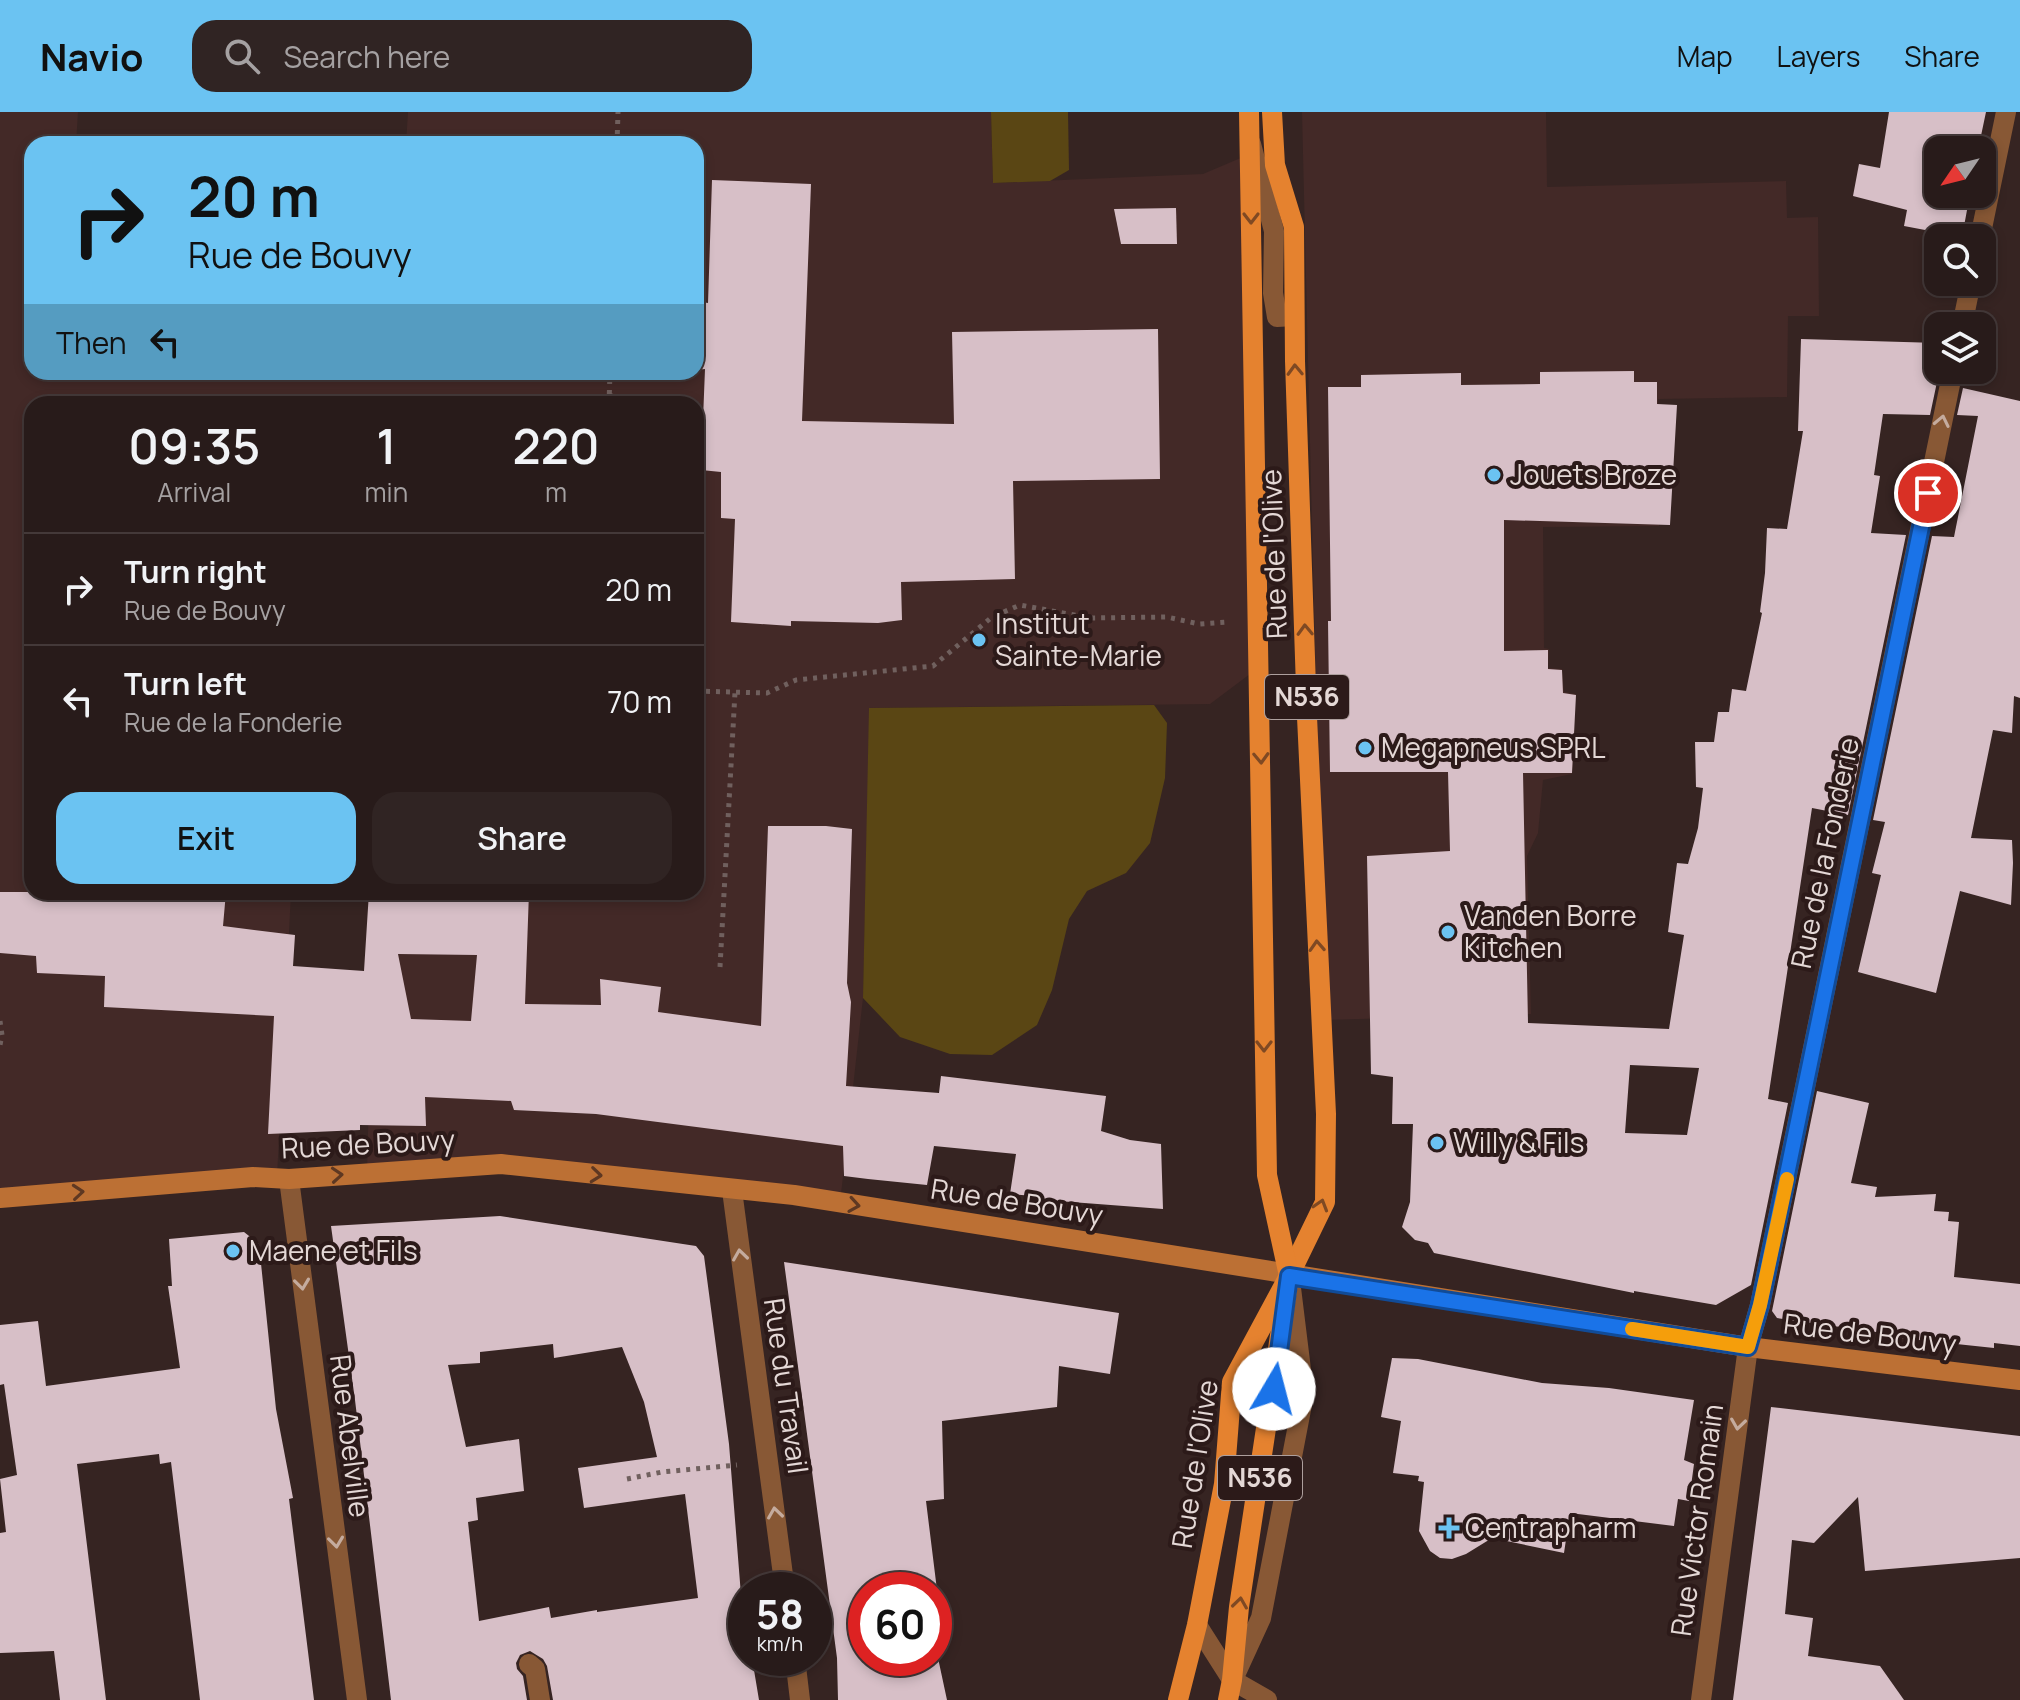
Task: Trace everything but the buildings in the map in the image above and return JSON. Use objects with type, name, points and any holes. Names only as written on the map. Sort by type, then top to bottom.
[{"type":"main road","name":"Rue de l'Olive","points":[[1230,1690],[1239,1607],[1289,1276],[1267,1175],[1249,112]]},
{"type":"main road","name":"Rue de l'Olive","points":[[1197,1625],[1224,1484],[1232,1382],[1325,1202],[1326,1114],[1307,717],[1294,227],[1275,165],[1272,112]]},
{"type":"main road","name":"N536","points":[[1178,1700],[1197,1625]]},
{"type":"street","points":[[1983,224],[2006,112]]},
{"type":"street","points":[[1250,141],[1274,231],[1273,293],[1277,317],[1294,316]]},
{"type":"street","name":"Rue de la Fonderie","points":[[1748,1347],[1767,1275],[1950,384]]},
{"type":"street","name":"Rue de Bouvy","points":[[0,1198],[253,1177],[289,1179],[501,1164],[794,1195],[1748,1347],[2020,1380]]},
{"type":"street","name":"Rue Abelville","points":[[289,1179],[357,1700]]},
{"type":"street","name":"Rue du Travail","points":[[732,1190],[783,1572]]},
{"type":"street","points":[[1230,1690],[1261,1618],[1304,1394],[1289,1276]]},
{"type":"street","name":"Rue Victor Romain","points":[[1701,1700],[1748,1347]]},
{"type":"street","points":[[1197,1625],[1230,1690],[1267,1700]]},
{"type":"street","points":[[529,1664],[535,1669],[540,1700]]},
{"type":"street","points":[[797,1676],[800,1700]]},
{"type":"path","points":[[617,136],[618,112]]},
{"type":"path","points":[[609,395],[610,380]]},
{"type":"path","points":[[704,691],[767,693],[796,680],[933,666],[992,617],[1020,605],[1090,618],[1167,617],[1199,624],[1257,621]]},
{"type":"path","points":[[720,967],[735,692]]},
{"type":"path","points":[[0,1021],[0,1045]]},
{"type":"path","points":[[627,1479],[731,1465],[768,1466]]},
{"type":"shaded area","name":"Institut Sainte-Marie","points":[[0,112],[78,112],[76,136],[24,136],[24,380],[704,380],[704,136],[406,136],[408,112],[991,112],[993,183],[1203,174],[1250,154],[1262,665],[1210,704],[870,708],[863,998],[840,1203],[501,1164],[367,1173],[374,900],[704,900],[704,396],[24,396],[24,900],[291,900],[277,1178],[0,1198]]},
{"type":"shaded area","points":[[991,112],[1068,112],[1069,170],[1050,181],[993,183]]},
{"type":"shaded area","points":[[1302,112],[1546,112],[1547,187],[1786,181],[1787,218],[1818,217],[1819,316],[1788,316],[1787,397],[1658,399],[1659,526],[1543,527],[1544,648],[1549,649],[1548,668],[1562,669],[1564,692],[1576,694],[1570,757],[1573,759],[1572,774],[1543,780],[1538,833],[1527,856],[1531,1014],[1324,1020]]},
{"type":"shaded area","points":[[1154,705],[1167,723],[1165,778],[1150,843],[1126,873],[1087,891],[1069,919],[1052,990],[1037,1025],[992,1055],[950,1054],[900,1037],[863,998],[869,708]]},
{"type":"slow traffic","points":[[1632,1329],[1748,1347],[1787,1179]]},
{"type":"place","name":"Jouets Broze","points":[[1494,475]]},
{"type":"place","name":"Institut Sainte-Marie","points":[[979,640]]},
{"type":"place","name":"Megapneus SPRL","points":[[1365,748]]},
{"type":"place","name":"Vanden Borre Kitchen","points":[[1448,932]]},
{"type":"place","name":"Willy & Fils","points":[[1437,1143]]},
{"type":"place","name":"Maene et Fils","points":[[233,1251]]},
{"type":"place","name":"Centrapharm","points":[[1449,1528]]},
{"type":"route","points":[[1274,1389],[1289,1276],[1748,1347],[1760,1305],[1928,493]]}]
